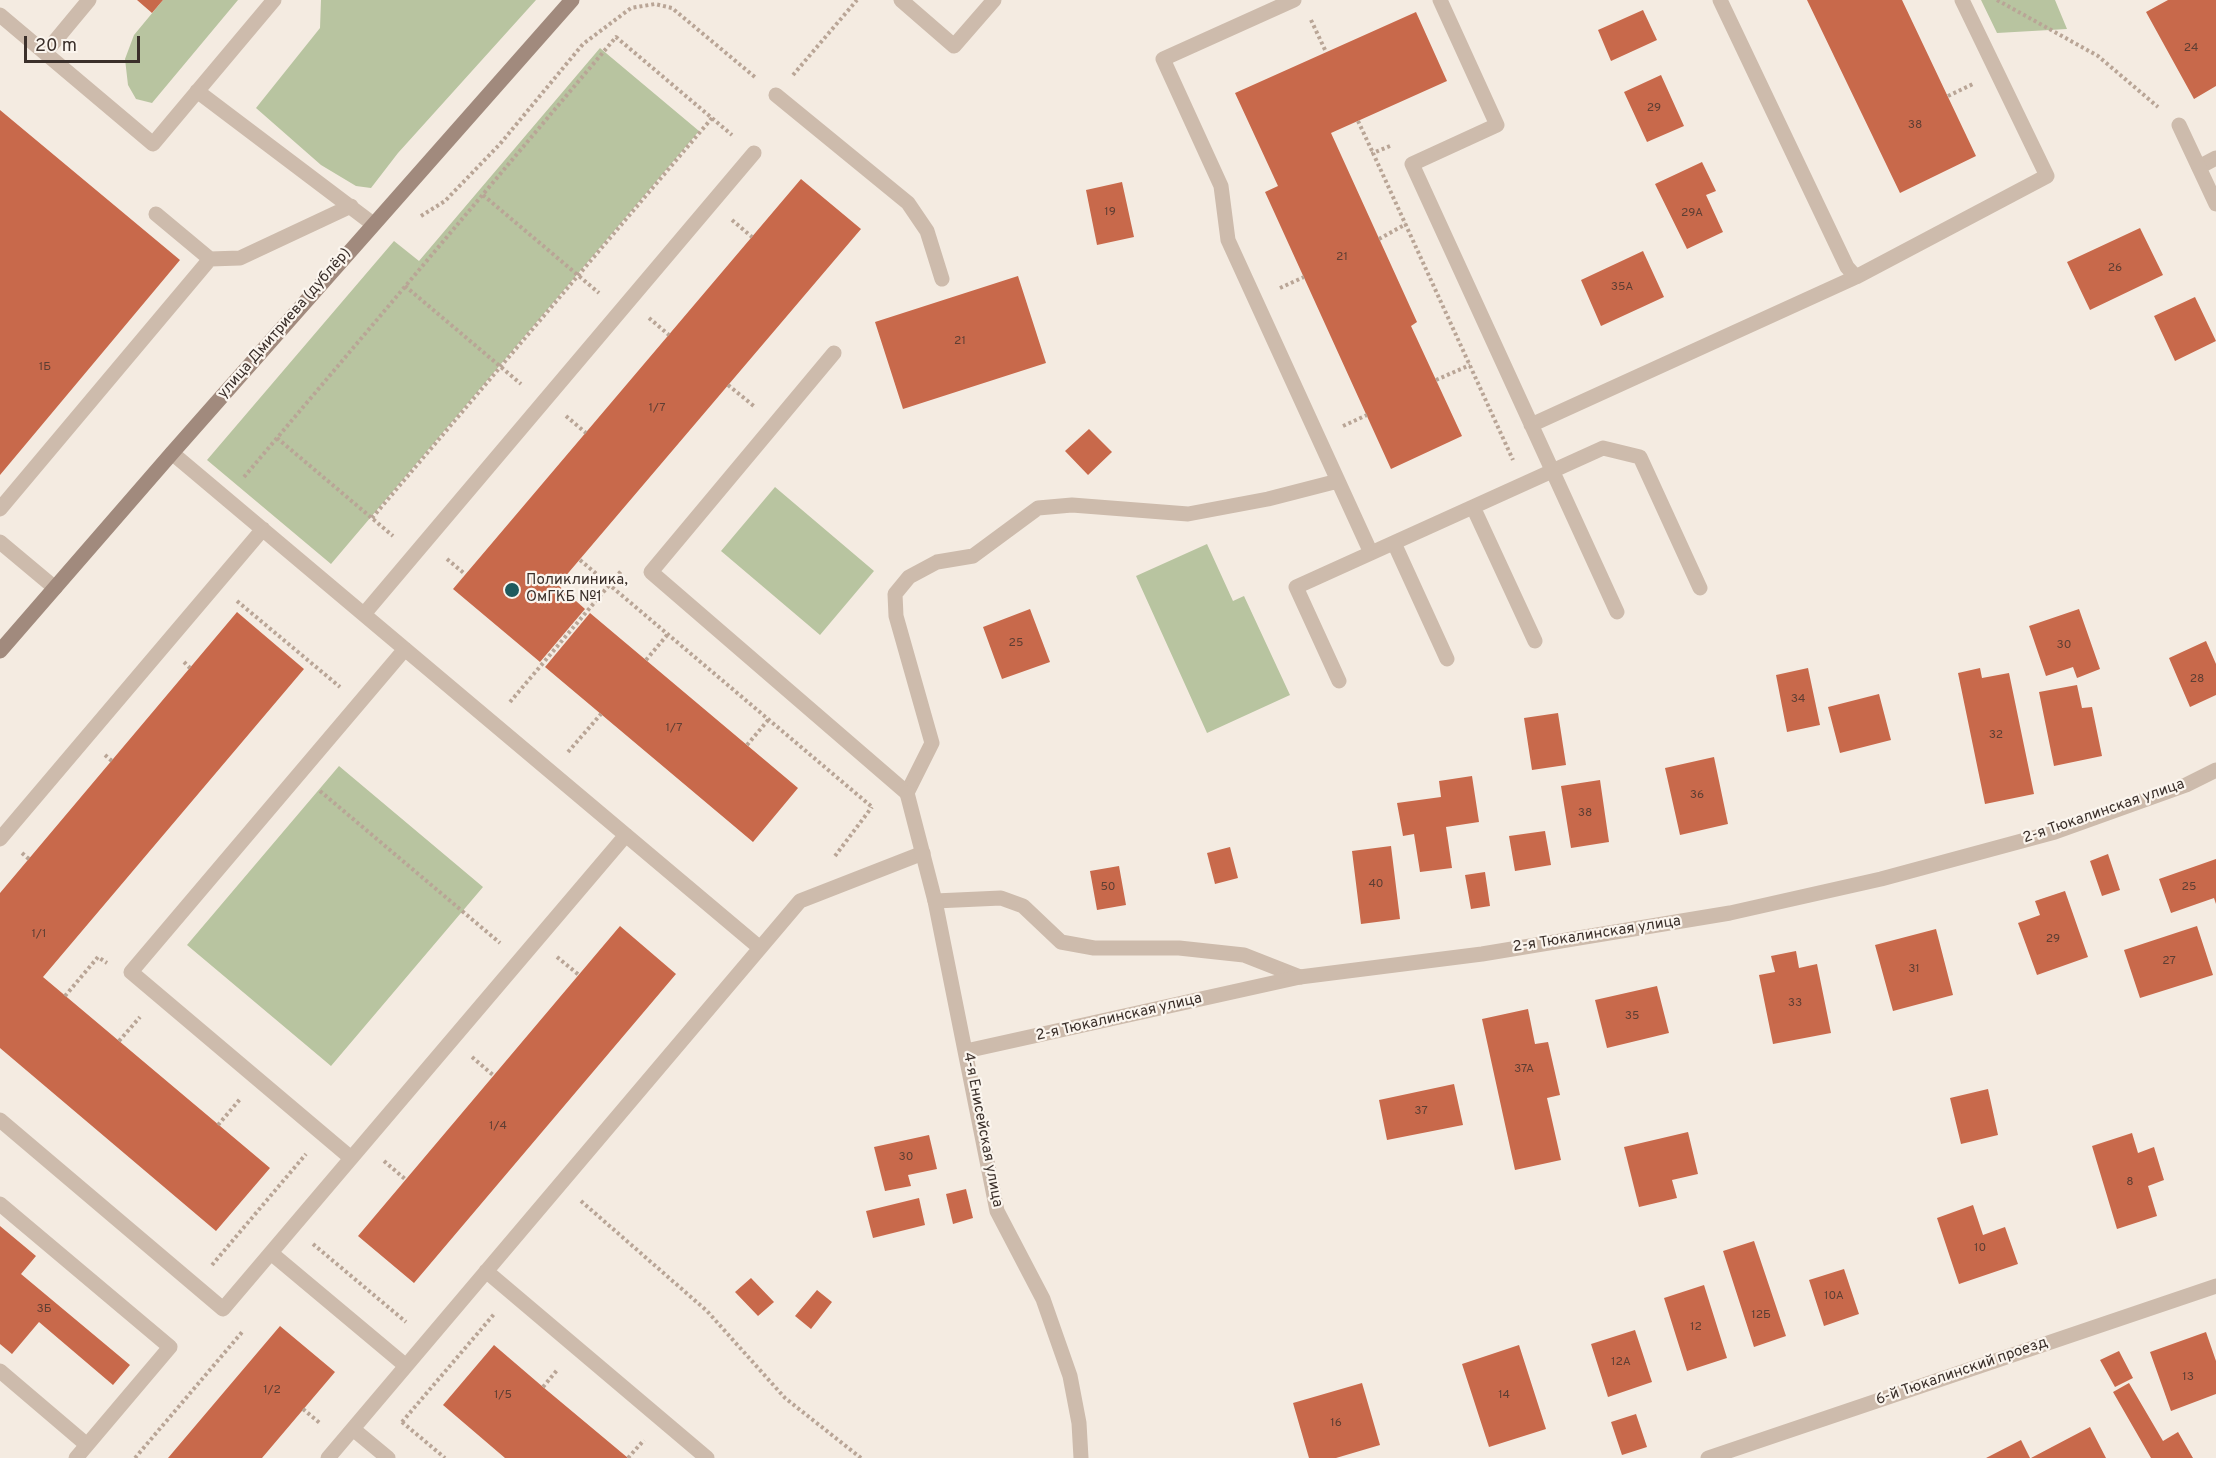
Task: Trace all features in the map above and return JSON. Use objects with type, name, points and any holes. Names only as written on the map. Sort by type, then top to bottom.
[{"type":"main road","name":"улица Дмитриева (дублёр)","points":[[0,651],[572,0]]},
{"type":"street","points":[[45,53],[89,0]]},
{"type":"street","points":[[0,15],[153,144],[274,0]]},
{"type":"street","points":[[901,0],[954,46],[993,0]]},
{"type":"street","points":[[1294,0],[1163,59],[1221,186],[1228,240],[1371,553]]},
{"type":"street","points":[[1440,0],[1497,125],[1412,164],[1617,612]]},
{"type":"street","points":[[1720,0],[1847,267],[1856,277]]},
{"type":"street","points":[[1531,425],[1856,277],[2046,176],[1962,0]]},
{"type":"street","points":[[197,91],[351,206],[377,220]]},
{"type":"street","points":[[777,95],[908,203],[927,231],[942,279]]},
{"type":"street","points":[[2179,125],[2216,204]]},
{"type":"street","points":[[364,614],[754,153]]},
{"type":"street","points":[[2199,167],[2216,158]]},
{"type":"street","points":[[156,214],[210,259],[240,258],[351,206]]},
{"type":"street","points":[[0,509],[210,259]]},
{"type":"street","points":[[834,353],[651,572],[907,793],[932,743],[896,616],[896,594],[909,577],[937,562],[973,556],[1038,508],[1072,505],[1188,514],[1268,499],[1338,481]]},
{"type":"street","points":[[1339,681],[1296,587],[1603,448],[1640,457],[1700,588]]},
{"type":"street","points":[[172,453],[760,948]]},
{"type":"street","points":[[1473,507],[1535,641]]},
{"type":"street","points":[[0,839],[263,529]]},
{"type":"street","points":[[0,542],[55,588]]},
{"type":"street","points":[[1394,543],[1447,659]]},
{"type":"street","points":[[351,1158],[131,972],[405,649]]},
{"type":"street","name":"2-я Тюкалинская улица","points":[[966,1051],[1300,977],[1482,954],[1730,913],[1834,889],[2055,832],[2186,784],[2216,770]]},
{"type":"street","name":"4-я Енисейская улица","points":[[907,793],[935,901],[997,1211],[1043,1299],[1070,1376],[1079,1423],[1081,1458]]},
{"type":"street","points":[[0,1120],[223,1309],[626,835]]},
{"type":"street","points":[[328,1458],[800,901],[923,853]]},
{"type":"street","points":[[935,901],[1001,898],[1023,906],[1061,942],[1094,948],[1179,948],[1244,955],[1300,977]]},
{"type":"street","points":[[0,1204],[170,1347],[76,1458]]},
{"type":"street","points":[[271,1252],[406,1366]]},
{"type":"street","points":[[486,1271],[707,1458]]},
{"type":"street","name":"6-й Тюкалинский проезд","points":[[1708,1458],[2216,1286]]},
{"type":"street","points":[[0,1371],[87,1445]]},
{"type":"street","points":[[353,1429],[388,1458]]},
{"type":"path","points":[[377,220],[391,223],[418,218],[445,201],[500,144],[583,44],[631,8],[655,4],[672,8],[777,95],[856,0]]},
{"type":"path","points":[[1997,0],[2098,56],[2179,125]]},
{"type":"path","points":[[1310,17],[1326,52]]},
{"type":"path","points":[[226,498],[616,37],[754,153]]},
{"type":"path","points":[[1948,96],[1966,88]]},
{"type":"path","points":[[372,518],[712,118]]},
{"type":"path","points":[[1359,121],[1373,153]]},
{"type":"path","points":[[483,195],[620,311]]},
{"type":"path","points":[[1379,239],[1406,224]]},
{"type":"path","points":[[405,286],[543,402]]},
{"type":"path","points":[[643,313],[669,334]]},
{"type":"path","points":[[1436,380],[1470,365]]},
{"type":"path","points":[[728,385],[751,404]]},
{"type":"path","points":[[560,411],[586,433]]},
{"type":"path","points":[[277,438],[414,554]]},
{"type":"path","points":[[580,560],[872,807]]},
{"type":"path","points":[[453,563],[465,574]]},
{"type":"path","points":[[236,599],[342,689]]},
{"type":"path","points":[[646,660],[668,634]]},
{"type":"path","points":[[568,753],[601,714]]},
{"type":"path","points":[[747,745],[769,719]]},
{"type":"path","points":[[299,774],[520,960]]},
{"type":"path","points":[[829,863],[892,780]]},
{"type":"path","points":[[65,996],[99,957],[109,965]]},
{"type":"path","points":[[564,962],[579,975]]},
{"type":"path","points":[[119,1041],[146,1010]]},
{"type":"path","points":[[479,1063],[493,1075]]},
{"type":"path","points":[[218,1125],[244,1094]]},
{"type":"path","points":[[212,1265],[310,1150]]},
{"type":"path","points":[[391,1167],[405,1179]]},
{"type":"path","points":[[584,1204],[707,1311],[785,1398],[861,1458]]},
{"type":"path","points":[[306,1238],[427,1340]]},
{"type":"path","points":[[402,1422],[499,1309]]},
{"type":"path","points":[[135,1458],[250,1323]]},
{"type":"path","points":[[543,1387],[563,1363]]},
{"type":"path","points":[[376,1400],[445,1458]]},
{"type":"path","points":[[628,1458],[648,1435]]},
{"type":"green space","points":[[163,0],[238,0],[152,103],[136,99],[128,85],[125,59],[134,35]]},
{"type":"green space","points":[[321,0],[536,0],[398,153],[371,188],[356,186],[321,165],[256,108],[320,28]]},
{"type":"green space","points":[[1981,0],[2055,0],[2067,29],[1997,33]]},
{"type":"green space","points":[[600,48],[699,131],[331,564],[207,460],[394,241],[419,261]]},
{"type":"green space","points":[[775,487],[874,571],[820,635],[721,551]]},
{"type":"green space","points":[[1207,544],[1233,601],[1244,596],[1290,695],[1207,733],[1136,576]]},
{"type":"green space","points":[[339,766],[483,887],[331,1066],[187,945]]},
{"type":"building","points":[[137,0],[163,0],[152,13]]},
{"type":"building","points":[[1807,0],[1902,0],[1976,156],[1900,193]]},
{"type":"building","points":[[2168,0],[2216,0],[2216,86],[2194,99],[2146,12]]},
{"type":"building","points":[[1643,10],[1657,40],[1611,61],[1598,30]]},
{"type":"building","points":[[1416,12],[1447,81],[1331,133],[1417,322],[1411,326],[1462,436],[1391,469],[1265,192],[1278,186],[1235,93]]},
{"type":"building","points":[[1661,75],[1684,126],[1647,142],[1624,92]]},
{"type":"building","points":[[0,110],[180,260],[0,475]]},
{"type":"building","points":[[1702,162],[1716,191],[1706,195],[1723,232],[1687,249],[1655,184]]},
{"type":"building","points":[[801,179],[861,229],[558,585],[585,609],[540,662],[453,589]]},
{"type":"building","points":[[1122,182],[1134,237],[1097,245],[1086,190]]},
{"type":"building","points":[[2140,228],[2163,275],[2090,310],[2067,262]]},
{"type":"building","points":[[1643,251],[1664,297],[1601,326],[1581,280]]},
{"type":"building","points":[[1018,276],[1046,363],[903,409],[875,322]]},
{"type":"building","points":[[2195,297],[2216,341],[2175,361],[2154,316]]},
{"type":"building","points":[[1089,429],[1112,452],[1088,475],[1065,451]]},
{"type":"building","points":[[1030,609],[1050,662],[1002,679],[983,627]]},
{"type":"building","points":[[2079,609],[2100,669],[2077,678],[2073,667],[2046,676],[2029,626]]},
{"type":"building","points":[[237,612],[304,669],[43,977],[270,1168],[216,1231],[0,1048],[0,893]]},
{"type":"building","points":[[590,613],[798,788],[753,842],[545,667]]},
{"type":"building","points":[[2206,641],[2216,664],[2216,695],[2190,707],[2169,658]]},
{"type":"building","points":[[1808,668],[1820,725],[1787,732],[1776,675]]},
{"type":"building","points":[[1980,668],[1982,678],[2009,673],[2034,794],[1985,804],[1958,673]]},
{"type":"building","points":[[2077,685],[2082,708],[2092,707],[2102,756],[2054,766],[2039,692]]},
{"type":"building","points":[[1879,694],[1891,740],[1840,753],[1828,707]]},
{"type":"building","points":[[1558,713],[1566,765],[1532,770],[1524,718]]},
{"type":"building","points":[[1714,757],[1728,824],[1680,835],[1665,768]]},
{"type":"building","points":[[1472,776],[1479,822],[1446,827],[1452,868],[1420,872],[1414,834],[1403,836],[1397,803],[1441,797],[1439,781]]},
{"type":"building","points":[[1600,780],[1609,842],[1571,848],[1561,786]]},
{"type":"building","points":[[1545,831],[1551,865],[1515,871],[1509,836]]},
{"type":"building","points":[[1391,846],[1400,919],[1361,924],[1352,851]]},
{"type":"building","points":[[1230,847],[1238,878],[1215,884],[1207,853]]},
{"type":"building","points":[[2108,854],[2120,890],[2102,896],[2090,861]]},
{"type":"building","points":[[2216,859],[2216,904],[2214,898],[2171,913],[2159,879]]},
{"type":"building","points":[[1119,866],[1126,905],[1097,910],[1090,871]]},
{"type":"building","points":[[1485,872],[1490,906],[1471,909],[1465,875]]},
{"type":"building","points":[[2065,891],[2088,957],[2037,975],[2018,923],[2040,915],[2035,901]]},
{"type":"building","points":[[620,926],[676,974],[414,1283],[358,1236]]},
{"type":"building","points":[[2197,926],[2213,975],[2140,998],[2124,950]]},
{"type":"building","points":[[1936,929],[1953,995],[1893,1011],[1875,945]]},
{"type":"building","points":[[1796,951],[1799,968],[1817,964],[1831,1033],[1773,1044],[1759,975],[1775,972],[1771,956]]},
{"type":"building","points":[[1657,986],[1669,1033],[1607,1048],[1595,1000]]},
{"type":"building","points":[[1528,1009],[1535,1044],[1548,1042],[1560,1095],[1547,1098],[1561,1160],[1515,1170],[1482,1019]]},
{"type":"building","points":[[1454,1084],[1463,1125],[1387,1140],[1379,1100]]},
{"type":"building","points":[[1988,1089],[1998,1135],[1961,1144],[1950,1098]]},
{"type":"building","points":[[1688,1132],[1698,1174],[1672,1180],[1677,1198],[1639,1207],[1624,1147]]},
{"type":"building","points":[[2132,1133],[2138,1153],[2154,1147],[2164,1180],[2148,1186],[2157,1216],[2117,1229],[2092,1146]]},
{"type":"building","points":[[929,1135],[937,1169],[908,1175],[911,1186],[885,1191],[874,1147]]},
{"type":"building","points":[[966,1189],[973,1218],[953,1224],[946,1194]]},
{"type":"building","points":[[919,1198],[925,1225],[873,1238],[866,1211]]},
{"type":"building","points":[[1973,1205],[1983,1235],[2005,1227],[2018,1264],[1959,1284],[1937,1218]]},
{"type":"building","points":[[0,1226],[36,1256],[21,1274],[130,1365],[113,1385],[39,1322],[12,1354],[0,1344]]},
{"type":"building","points":[[1754,1241],[1786,1336],[1754,1347],[1723,1251]]},
{"type":"building","points":[[1844,1269],[1859,1314],[1824,1326],[1809,1280]]},
{"type":"building","points":[[751,1278],[774,1302],[758,1316],[735,1292]]},
{"type":"building","points":[[1704,1285],[1727,1358],[1687,1371],[1664,1298]]},
{"type":"building","points":[[817,1290],[832,1302],[811,1329],[795,1316]]},
{"type":"building","points":[[280,1326],[335,1372],[262,1458],[168,1458]]},
{"type":"building","points":[[1635,1330],[1652,1382],[1608,1397],[1591,1344]]},
{"type":"building","points":[[2206,1332],[2216,1361],[2216,1394],[2171,1411],[2150,1352]]},
{"type":"building","points":[[494,1345],[628,1458],[505,1458],[443,1405]]},
{"type":"building","points":[[1519,1345],[1546,1429],[1489,1447],[1462,1364]]},
{"type":"building","points":[[2119,1351],[2133,1378],[2115,1387],[2100,1360]]},
{"type":"building","points":[[1362,1383],[1380,1445],[1336,1458],[1309,1458],[1293,1403]]},
{"type":"building","points":[[2129,1383],[2163,1441],[2178,1432],[2193,1458],[2151,1458],[2113,1392]]},
{"type":"building","points":[[1636,1414],[1647,1447],[1622,1455],[1611,1422]]},
{"type":"building","points":[[2090,1427],[2106,1458],[2031,1458]]},
{"type":"building","points":[[2021,1440],[2030,1458],[1986,1458]]},
{"type":"place","name":"Поликлиника, ОмГКБ №1","points":[[512,590]]}]
